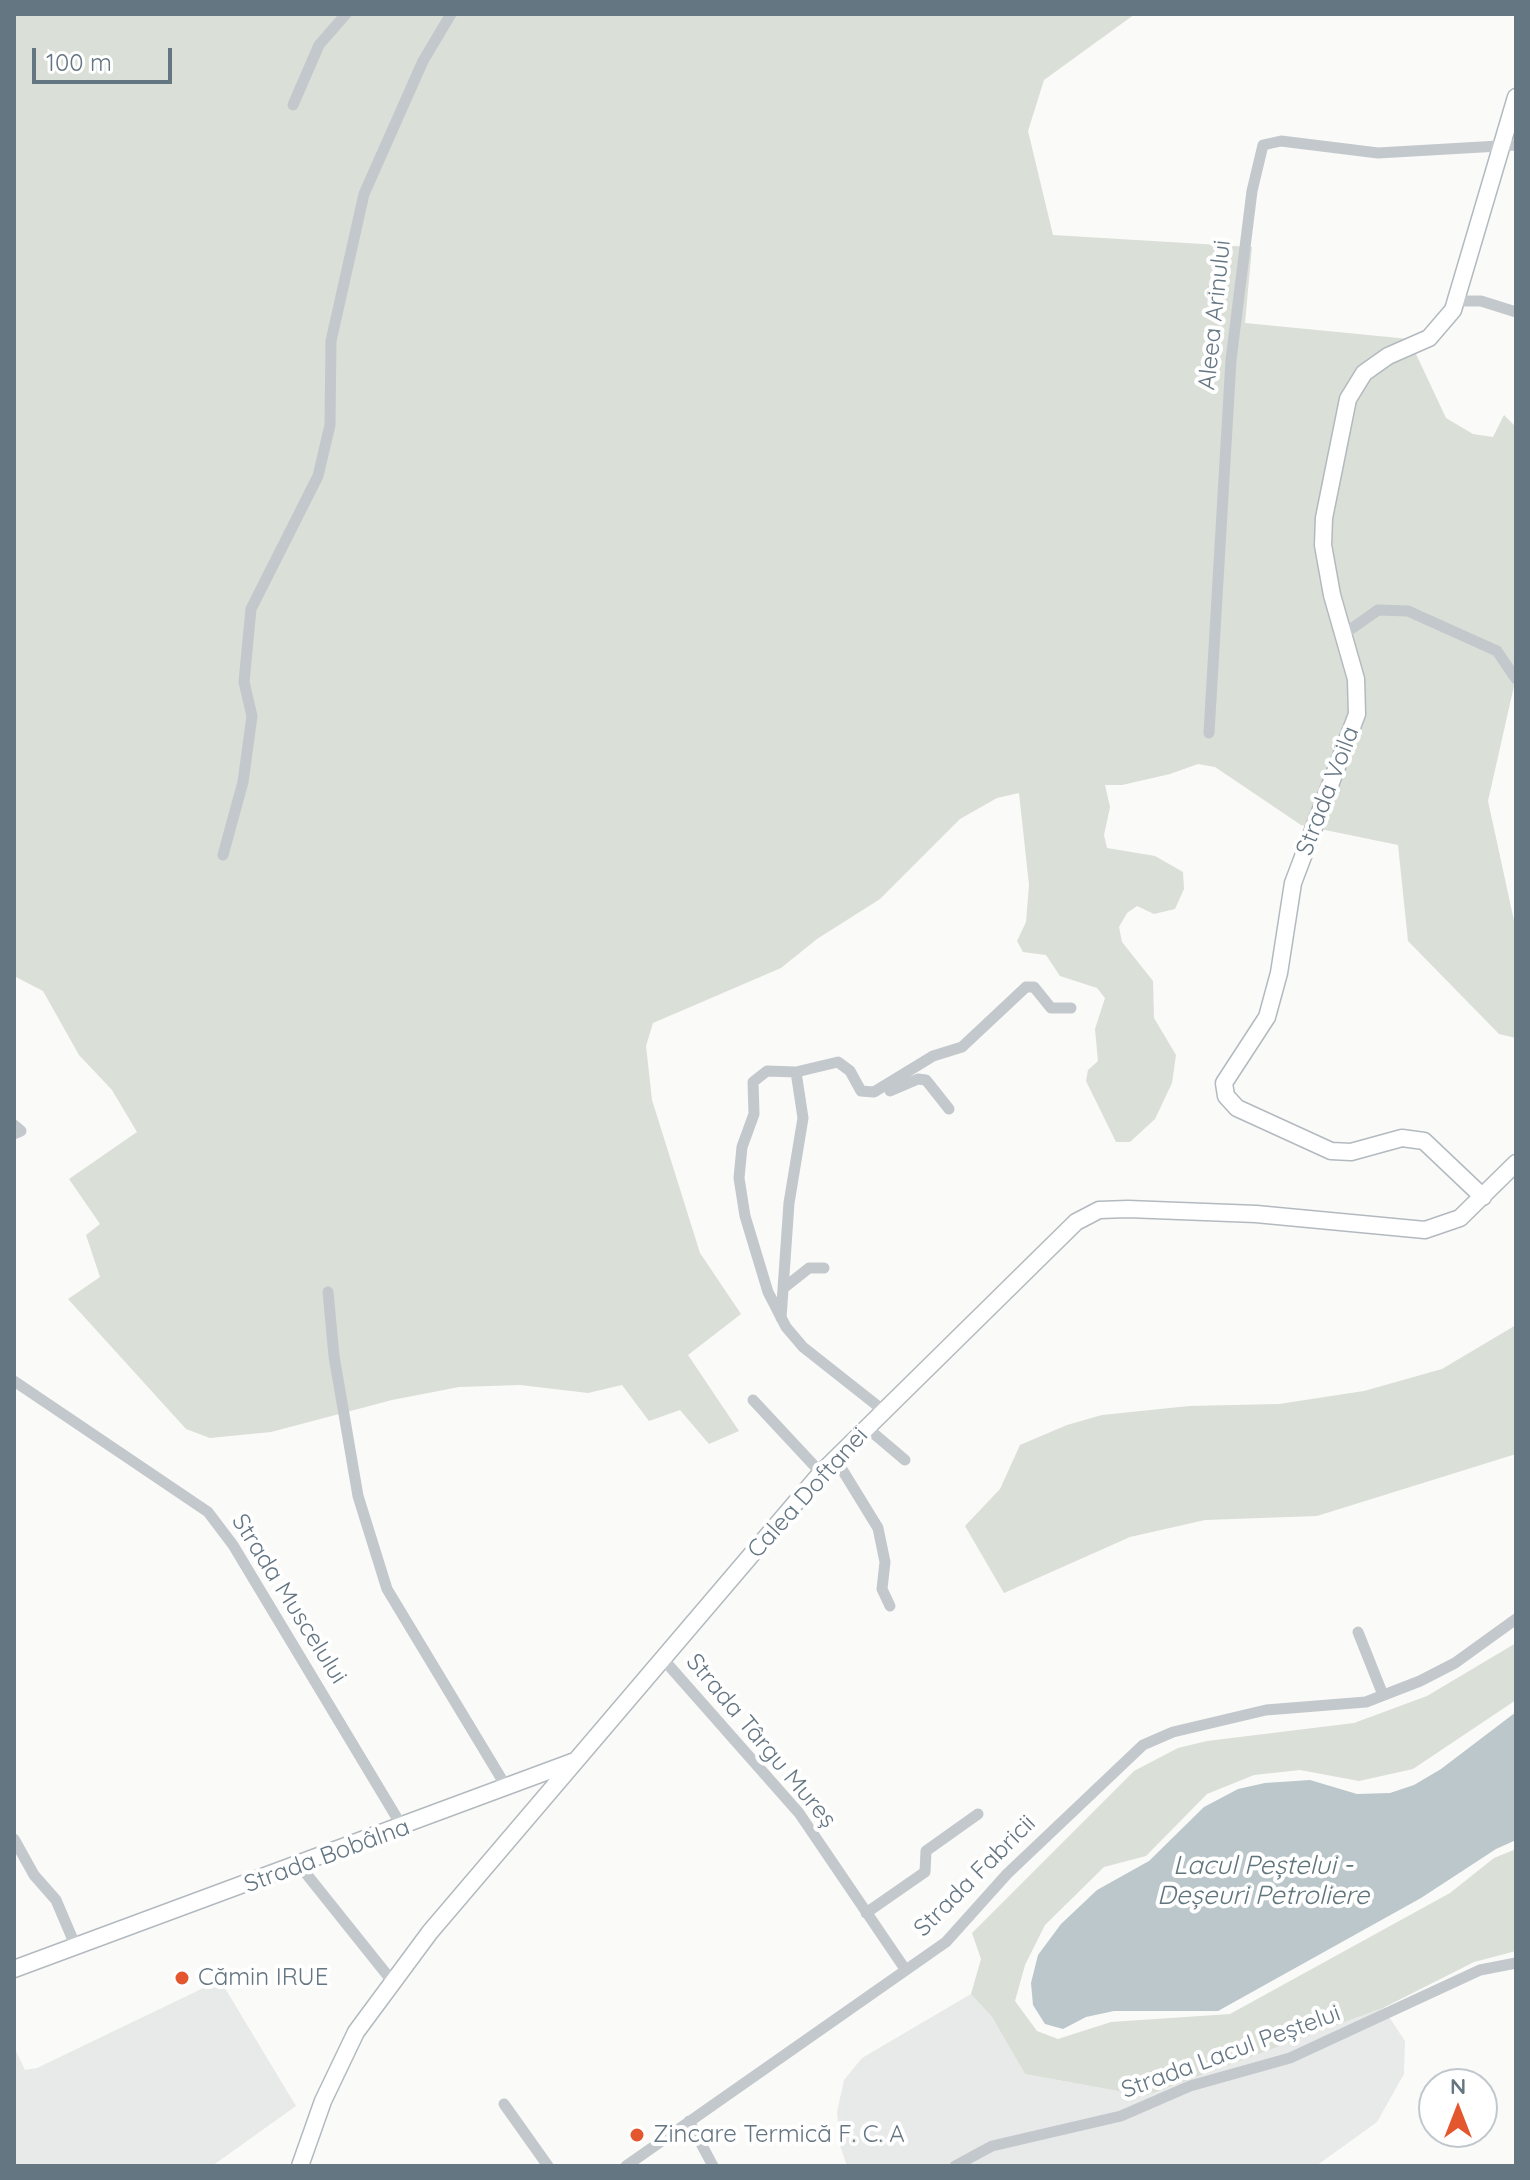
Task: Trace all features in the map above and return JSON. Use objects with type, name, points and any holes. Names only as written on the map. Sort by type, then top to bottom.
[{"type":"main road","name":"Strada Voila","points":[[1483,1197],[1424,1141],[1402,1138],[1360,1150],[1331,1151],[1243,1112],[1231,1104],[1224,1089],[1230,1068],[1267,1017],[1279,973],[1293,883],[1357,714],[1358,690],[1328,579],[1323,529],[1348,399],[1353,387],[1375,364],[1437,332],[1457,301],[1509,146],[1516,97]]},
{"type":"main road","name":"Calea Doftanei","points":[[300,2166],[340,2062],[356,2032],[392,1981],[821,1473],[1070,1228],[1099,1210],[1256,1214],[1425,1230],[1452,1223],[1516,1163]]},
{"type":"main road","name":"Strada Bobâlna","points":[[14,1969],[403,1828],[577,1761]]},
{"type":"street","points":[[293,105],[319,45],[346,14]]},
{"type":"street","points":[[223,855],[243,782],[252,716],[244,682],[251,609],[318,476],[330,425],[331,341],[364,194],[423,61],[451,14]]},
{"type":"street","name":"Aleea Arinului","points":[[1209,733],[1231,360],[1252,191],[1263,145],[1281,141],[1378,153],[1509,146]]},
{"type":"street","points":[[1457,301],[1481,301],[1516,312]]},
{"type":"street","points":[[1344,634],[1378,610],[1408,611],[1497,651],[1516,679]]},
{"type":"street","points":[[874,1092],[933,1056],[962,1047],[1026,987],[1034,987],[1051,1008],[1071,1008]]},
{"type":"street","points":[[884,1411],[803,1347],[781,1318],[768,1292],[745,1216],[739,1163],[754,1114],[753,1082],[767,1071],[796,1072],[838,1062],[850,1071],[861,1091],[874,1092],[926,1080],[949,1109]]},
{"type":"street","points":[[781,1318],[789,1203],[803,1118],[796,1072]]},
{"type":"street","points":[[785,1287],[809,1268],[824,1268]]},
{"type":"street","points":[[328,1292],[334,1356],[358,1496],[387,1589],[507,1788]]},
{"type":"street","name":"Strada Muscelului","points":[[14,1381],[208,1512],[233,1545],[403,1828]]},
{"type":"street","points":[[753,1400],[821,1473]]},
{"type":"street","points":[[866,1427],[905,1460]]},
{"type":"street","points":[[835,1458],[878,1528],[885,1562],[882,1589],[890,1606]]},
{"type":"street","name":"Strada Fabricii","points":[[626,2166],[946,1942],[1007,1874],[1143,1745],[1173,1732],[1266,1710],[1348,1706],[1383,1695],[1455,1663],[1516,1619]]},
{"type":"street","points":[[1358,1632],[1383,1695]]},
{"type":"street","name":"Strada Târgu Mureș","points":[[664,1660],[799,1813],[905,1969]]},
{"type":"street","points":[[866,1913],[925,1872],[926,1851],[978,1814]]},
{"type":"street","points":[[14,1839],[34,1875],[56,1900],[76,1947]]},
{"type":"street","points":[[300,1866],[392,1981]]},
{"type":"street","name":"Strada Lacul Peștelui","points":[[955,2166],[992,2146],[1121,2116],[1199,2083],[1290,2058],[1480,1970],[1516,1963]]},
{"type":"street","points":[[504,2104],[548,2166]]},
{"type":"street","points":[[689,2121],[713,2166]]},
{"type":"shaded area","points":[[14,14],[1135,14],[1044,80],[1028,131],[1053,235],[1252,247],[1245,323],[1409,339],[1446,418],[1473,434],[1493,437],[1504,415],[1516,427],[1516,677],[1488,801],[1516,930],[1516,1038],[1499,1034],[1408,941],[1398,845],[1301,825],[1215,767],[1198,764],[1122,785],[1105,785],[1110,807],[1104,835],[1107,848],[1155,856],[1183,872],[1184,889],[1175,909],[1154,914],[1137,906],[1127,913],[1119,927],[1122,942],[1153,981],[1154,1018],[1176,1055],[1172,1083],[1155,1119],[1130,1142],[1116,1142],[1086,1081],[1088,1070],[1098,1061],[1095,1029],[1105,998],[1097,988],[1060,976],[1046,955],[1023,952],[1017,941],[1026,922],[1029,885],[1019,793],[997,798],[960,819],[880,899],[817,939],[781,968],[653,1023],[646,1046],[652,1100],[700,1253],[741,1314],[688,1355],[739,1431],[709,1444],[680,1410],[649,1421],[622,1385],[588,1393],[520,1385],[459,1387],[392,1400],[271,1432],[210,1438],[186,1429],[68,1299],[100,1277],[86,1235],[100,1224],[69,1179],[137,1132],[112,1090],[79,1055],[43,991],[14,976]]},
{"type":"shaded area","points":[[1516,1325],[1516,1454],[1317,1516],[1205,1520],[1130,1537],[1004,1593],[965,1526],[1000,1489],[1020,1445],[1067,1425],[1102,1415],[1189,1406],[1279,1404],[1364,1391],[1442,1369]]},
{"type":"shaded area","points":[[1516,1643],[1516,1700],[1413,1769],[1359,1781],[1300,1770],[1254,1775],[1207,1794],[1146,1856],[1104,1867],[1045,1925],[1025,1965],[1015,2001],[1037,2031],[1058,2039],[1111,2022],[1230,2014],[1450,1893],[1494,1858],[1516,1849],[1516,1951],[1474,1962],[1383,2008],[1145,2096],[1025,2074],[992,2017],[971,1994],[981,1959],[972,1933],[1134,1771],[1178,1748],[1207,1741],[1354,1723],[1427,1696]]},
{"type":"shaded area","points":[[220,1980],[296,2106],[212,2166],[14,2166],[14,2047],[25,2070],[37,2068]]},
{"type":"shaded area","points":[[971,1994],[992,2017],[1025,2074],[1145,2096],[1383,2008],[1405,2041],[1404,2074],[1377,2122],[1316,2166],[847,2166],[840,2146],[837,2112],[844,2080],[862,2058]]},
{"type":"water","name":"Lacul Peștelui - Deșeuri Petroliere","points":[[1516,1712],[1516,1840],[1496,1849],[1421,1898],[1218,2011],[1114,2011],[1086,2017],[1063,2029],[1045,2024],[1033,2005],[1031,1983],[1038,1955],[1061,1924],[1097,1890],[1149,1861],[1204,1807],[1238,1789],[1265,1783],[1310,1780],[1357,1794],[1390,1793],[1414,1785],[1441,1769]]},
{"type":"place","name":"Cămin IRUE","points":[[182,1978]]},
{"type":"place","name":"Zincare Termică F. C. A","points":[[637,2135]]}]
